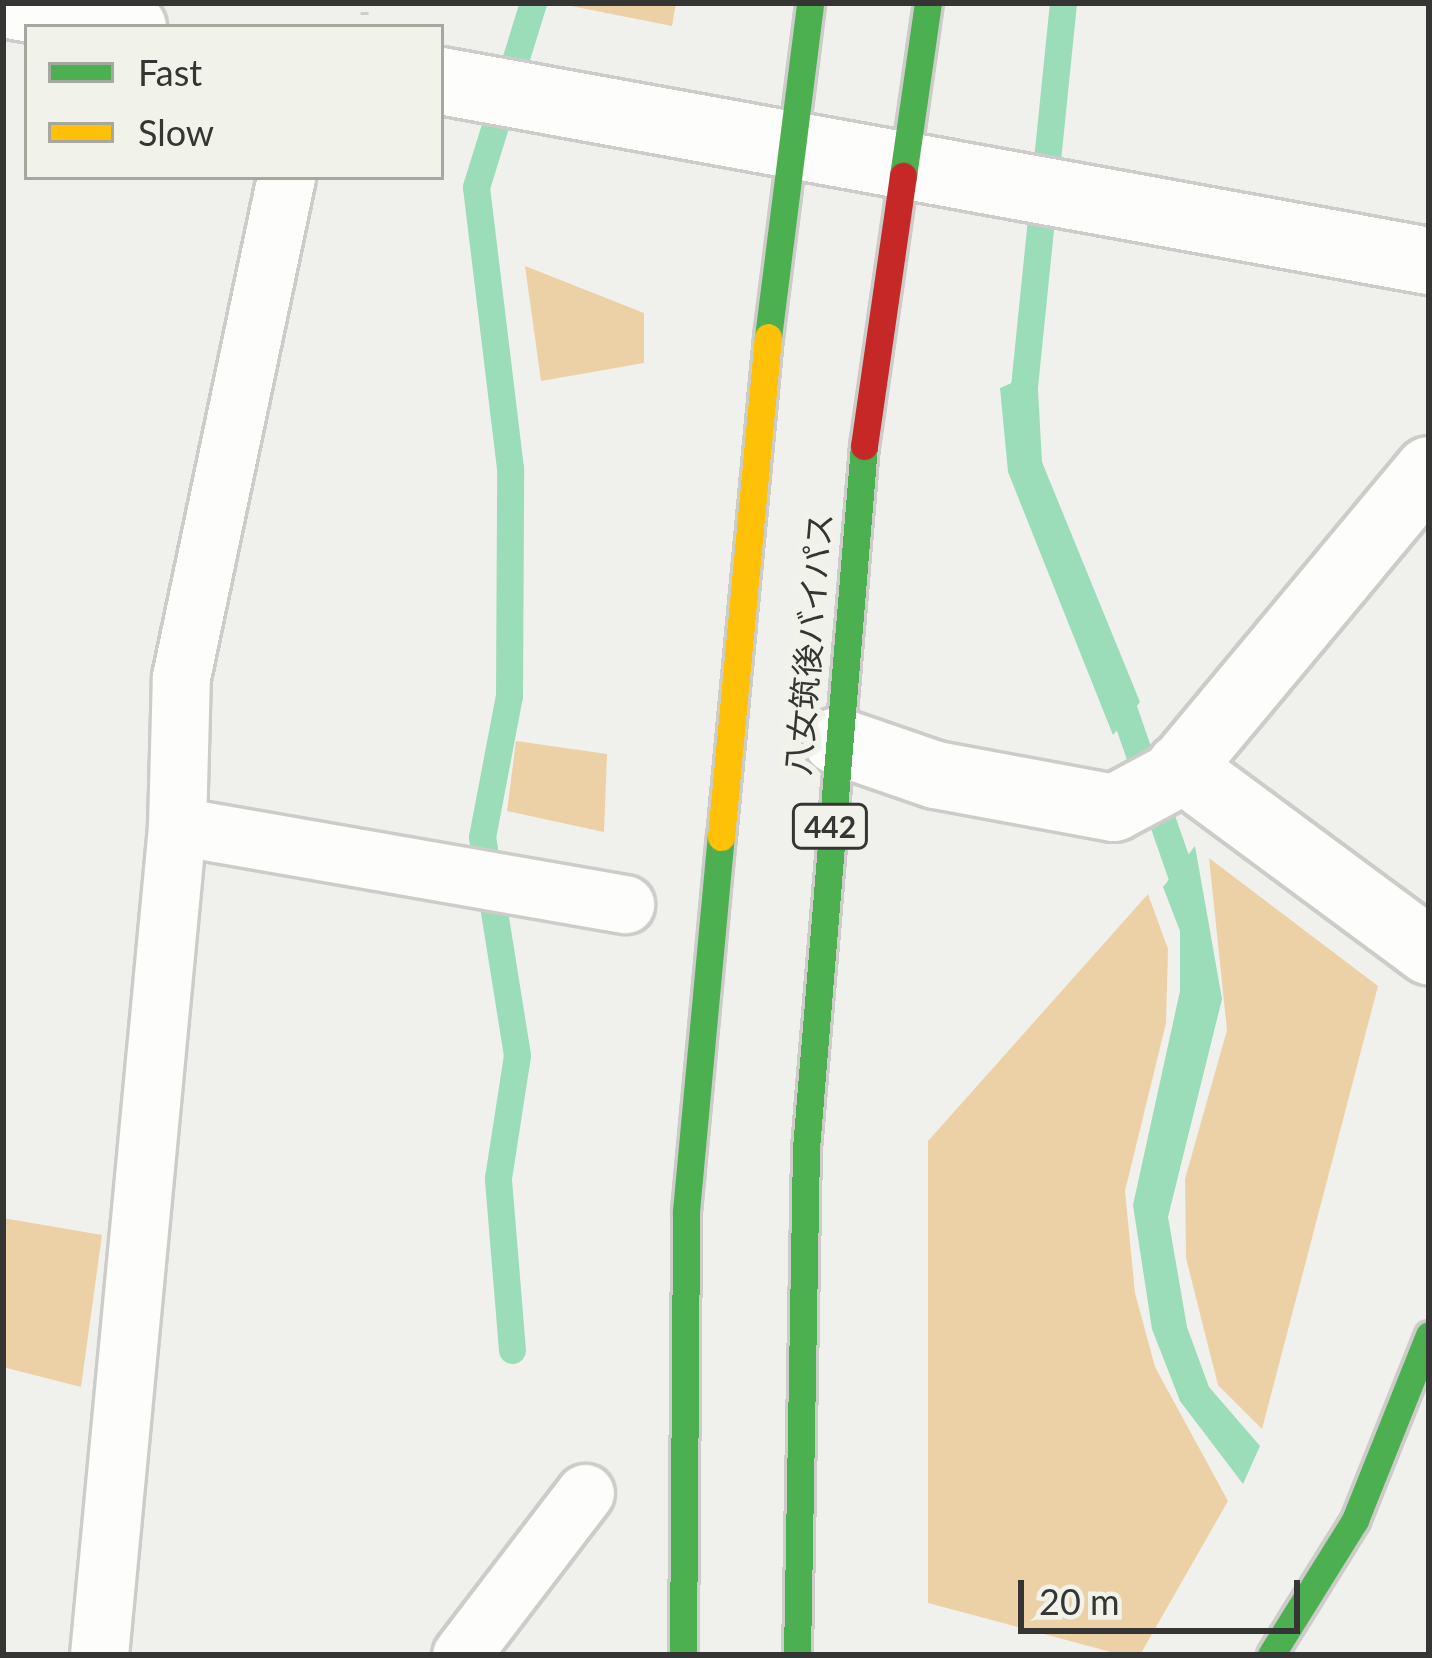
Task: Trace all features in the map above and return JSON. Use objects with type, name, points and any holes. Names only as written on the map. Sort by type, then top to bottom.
[{"type":"main road","points":[[683,1655],[686,1211],[775,261],[810,3]]},
{"type":"main road","name":"八女筑後バイパス","points":[[797,1655],[806,1148],[855,512],[928,3]]},
{"type":"main road","points":[[1271,1655],[1355,1520],[1429,1335]]},
{"type":"street","points":[[3,4],[116,24]]},
{"type":"street","points":[[444,82],[1429,261]]},
{"type":"street","points":[[837,741],[936,775],[1114,808],[1180,767],[1429,470]]},
{"type":"street","points":[[1180,767],[1429,951]]},
{"type":"lane","points":[[99,1655],[177,826],[181,677],[285,180]]},
{"type":"lane","points":[[177,826],[625,904]]},
{"type":"lane","points":[[461,1655],[585,1493]]},
{"type":"shaded area","points":[[556,3],[676,3],[672,26]]},
{"type":"shaded area","points":[[525,266],[644,313],[644,363],[541,381]]},
{"type":"shaded area","points":[[1037,372],[1042,462],[1140,702],[1113,735],[1008,472],[1000,388]]},
{"type":"shaded area","points":[[516,741],[607,754],[604,832],[507,811]]},
{"type":"shaded area","points":[[1195,846],[1222,999],[1168,1217],[1187,1327],[1209,1387],[1260,1446],[1243,1484],[1180,1401],[1152,1329],[1133,1205],[1180,991],[1180,931],[1163,887]]},
{"type":"shaded area","points":[[1209,858],[1378,986],[1262,1429],[1218,1385],[1186,1258],[1185,1179],[1227,1030]]},
{"type":"shaded area","points":[[1148,894],[1168,949],[1166,1023],[1125,1191],[1135,1293],[1155,1367],[1228,1501],[1140,1655],[1122,1655],[928,1603],[928,1141]]},
{"type":"shaded area","points":[[3,1218],[102,1235],[81,1387],[3,1367]]},
{"type":"waterway","points":[[512,1350],[498,1178],[517,1055],[482,837],[509,696],[510,468],[476,187],[533,3]]},
{"type":"waterway","points":[[1021,416],[1063,3]]},
{"type":"waterway","points":[[1116,688],[1190,901]]},
{"type":"traffic: fast","points":[[768,337],[810,3]]},
{"type":"traffic: fast","points":[[903,176],[928,3]]},
{"type":"traffic: fast","points":[[797,1655],[806,1148],[864,446]]},
{"type":"traffic: fast","points":[[683,1655],[686,1211],[721,837]]},
{"type":"traffic: fast","points":[[1271,1655],[1355,1520],[1429,1335]]},
{"type":"traffic: slow","points":[[721,837],[768,337]]},
{"type":"traffic: jam","points":[[864,446],[903,176]]}]
